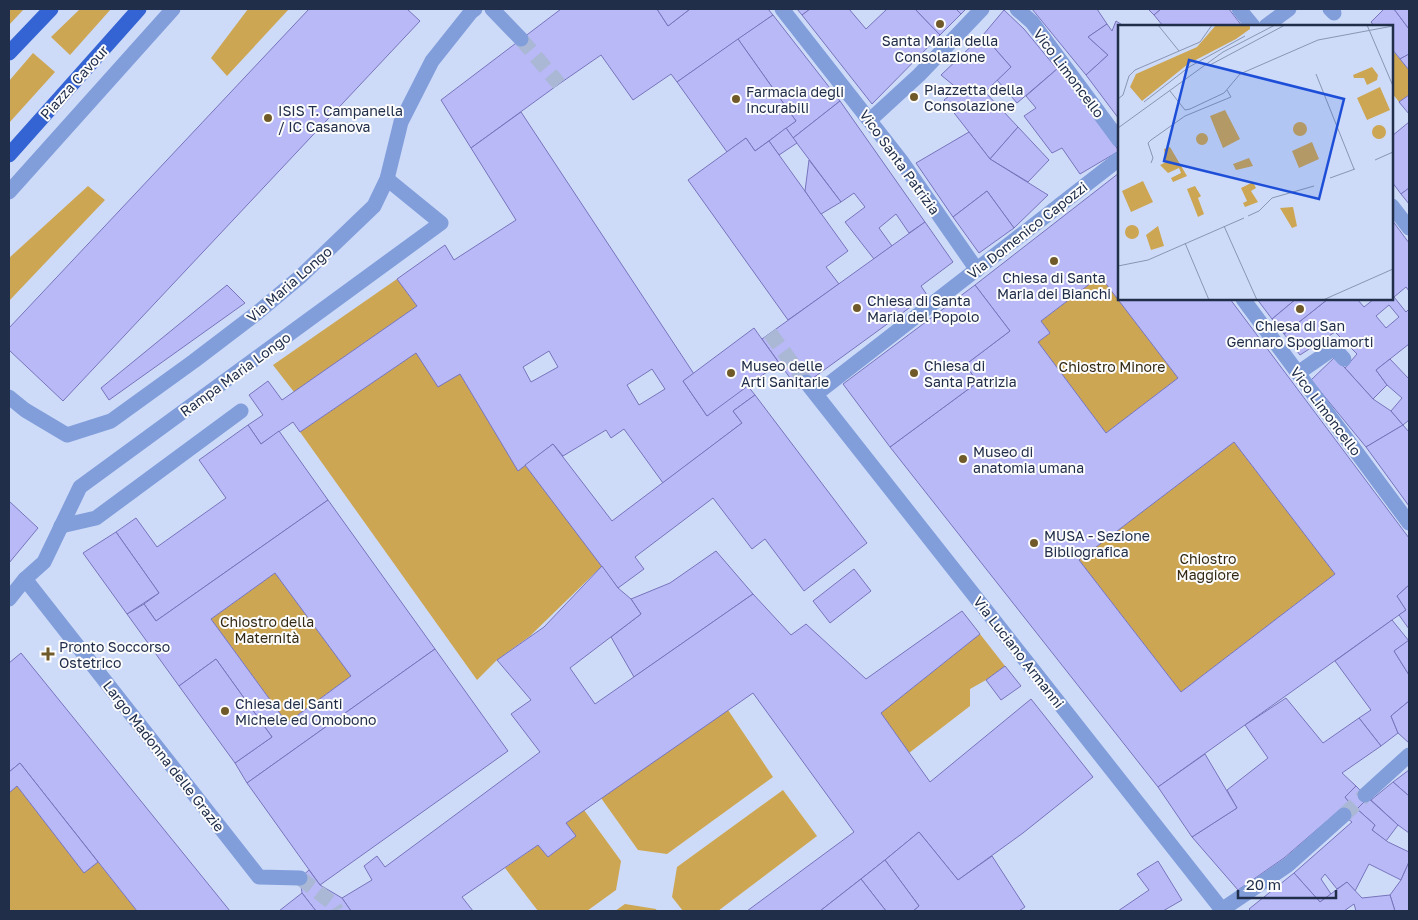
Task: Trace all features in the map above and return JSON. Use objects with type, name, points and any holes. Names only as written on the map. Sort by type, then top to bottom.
[{"type":"main road","points":[[9,53],[51,9]]},
{"type":"main road","name":"Piazza Cavour","points":[[9,155],[139,9]]},
{"type":"street","points":[[9,192],[173,9]]},
{"type":"street","name":"Via Maria Longo","points":[[9,397],[25,410],[67,435],[111,420],[242,325],[300,277],[374,206],[387,179],[401,122],[432,61],[475,9]]},
{"type":"street","points":[[492,9],[521,40]]},
{"type":"street","name":"Vico Santa Patrizia","points":[[782,9],[902,162],[976,270]]},
{"type":"street","points":[[870,120],[918,75],[982,9]]},
{"type":"street","name":"Vico Limoncello","points":[[1017,9],[1032,22],[1118,139]]},
{"type":"street","points":[[1239,9],[1253,25]]},
{"type":"street","points":[[1267,25],[1289,9]]},
{"type":"street","name":"Via Domenico Capozzi","points":[[811,388],[976,270],[1118,160]]},
{"type":"street","name":"Rampa Maria Longo","points":[[9,598],[44,562],[80,487],[441,223],[387,179]]},
{"type":"street","points":[[1393,207],[1409,228]]},
{"type":"street","name":"Vico Limoncello","points":[[1245,300],[1409,522]]},
{"type":"street","points":[[1298,373],[1334,348],[1344,359]]},
{"type":"street","name":"Via Luciano Armanni","points":[[811,388],[1222,911]]},
{"type":"street","points":[[61,526],[96,518],[241,411]]},
{"type":"street","name":"Largo Madonna delle Grazie","points":[[25,580],[259,877],[300,878]]},
{"type":"street","points":[[1365,794],[1409,755]]},
{"type":"street","points":[[1222,911],[1288,865],[1344,815]]},
{"type":"green space","points":[[9,9],[24,9],[9,25]]},
{"type":"green space","points":[[80,9],[111,9],[70,55],[51,37]]},
{"type":"green space","points":[[248,9],[289,9],[227,76],[211,58]]},
{"type":"green space","points":[[33,53],[55,72],[9,123],[9,81]]},
{"type":"green space","points":[[1395,53],[1409,70],[1409,95],[1399,102],[1393,94],[1393,55]]},
{"type":"green space","points":[[88,186],[105,200],[9,301],[9,258]]},
{"type":"green space","name":"Chiostro Minore","points":[[1100,276],[1178,378],[1106,433],[1038,342],[1050,333],[1041,321]]},
{"type":"green space","points":[[397,279],[417,306],[294,392],[273,365]]},
{"type":"green space","points":[[416,353],[460,374],[518,471],[525,465],[602,566],[530,636],[497,660],[477,680],[300,432]]},
{"type":"green space","name":"Chiostro Maggiore","points":[[1234,442],[1335,574],[1181,692],[1079,560]]},
{"type":"green space","name":"Chiostro della Maternità","points":[[275,573],[351,676],[287,723],[211,619]]},
{"type":"green space","points":[[980,634],[1005,666],[970,689],[970,706],[909,753],[881,713]]},
{"type":"green space","points":[[728,710],[773,777],[667,854],[638,850],[601,798]]},
{"type":"green space","points":[[17,786],[84,873],[98,862],[137,911],[11,911],[9,908],[9,793]]},
{"type":"green space","points":[[783,790],[817,836],[718,911],[683,911],[672,897],[677,867]]},
{"type":"green space","points":[[584,810],[621,861],[616,890],[587,911],[538,911],[505,868],[538,845],[548,857],[576,836],[566,823]]},
{"type":"green space","points":[[625,904],[656,909],[657,911],[615,911]]},
{"type":"building","name":"ISIS T. Campanella / IC Casanova","points":[[309,9],[407,9],[420,21],[63,401],[9,350],[9,328]]},
{"type":"building","points":[[561,9],[657,9],[668,26],[690,9],[768,9],[773,15],[677,82],[671,74],[633,100],[601,55],[471,148],[441,100]]},
{"type":"building","points":[[657,9],[690,9],[668,26]]},
{"type":"building","points":[[797,9],[810,9],[802,15]]},
{"type":"building","points":[[810,9],[849,9],[866,29],[887,9],[915,9],[940,35],[872,104],[802,15]]},
{"type":"building","name":"Santa Maria della Consolazione","points":[[915,9],[956,9],[961,14],[940,35]]},
{"type":"building","points":[[956,9],[966,9],[961,14]]},
{"type":"building","points":[[1032,9],[1097,9],[1107,24],[1088,37],[1108,55],[1086,75]]},
{"type":"building","points":[[1148,9],[1161,9],[1154,15]]},
{"type":"building","points":[[1161,9],[1229,9],[1241,25],[1162,25],[1154,15]]},
{"type":"building","points":[[1384,9],[1394,9],[1409,29],[1409,54],[1400,59],[1393,50],[1393,25],[1373,25],[1371,22]]},
{"type":"building","points":[[1394,9],[1409,9],[1409,29]]},
{"type":"building","points":[[1004,10],[1024,29],[1057,69],[1017,103],[997,80],[1011,67],[983,35]]},
{"type":"building","points":[[773,15],[840,101],[793,138],[786,128],[796,121],[738,39]]},
{"type":"building","points":[[1116,21],[1122,25],[1118,25],[1118,118],[1086,75],[1108,55],[1088,37],[1107,24],[1112,31]]},
{"type":"building","points":[[983,35],[1011,67],[985,92],[1018,127],[990,159],[944,100],[958,89],[941,75]]},
{"type":"building","points":[[738,39],[796,121],[755,151],[746,138],[727,152],[677,82]]},
{"type":"building","points":[[1409,54],[1409,70],[1400,59]]},
{"type":"building","points":[[1057,69],[1084,103],[1118,152],[1080,174],[1062,148],[1052,153],[1024,116],[1036,108],[1026,96]]},
{"type":"building","points":[[1409,95],[1409,114],[1399,102]]},
{"type":"building","points":[[840,101],[925,222],[909,233],[896,214],[879,228],[892,246],[874,259],[845,222],[865,207],[854,193],[841,202],[793,138]]},
{"type":"building","points":[[521,112],[694,374],[683,381],[707,416],[747,385],[755,395],[733,411],[742,423],[663,483],[624,429],[611,438],[606,430],[563,456],[553,444],[518,471],[460,374],[438,387],[416,353],[300,432],[293,422],[261,444],[248,425],[263,415],[249,395],[268,381],[282,400],[417,306],[397,279],[445,245],[454,260],[516,220],[471,148]],"holes":[[[549,351],[558,367],[531,382],[523,367]],[[652,369],[665,389],[639,405],[627,385]]]},
{"type":"building","points":[[1409,122],[1409,188],[1401,194],[1393,183],[1393,135]]},
{"type":"building","points":[[1018,127],[1049,160],[1028,182],[990,159]]},
{"type":"building","points":[[786,128],[797,143],[779,155],[769,141]]},
{"type":"building","points":[[969,132],[990,159],[1048,195],[1014,228],[987,191],[953,217],[916,163]]},
{"type":"building","points":[[746,138],[755,151],[769,141],[848,251],[826,267],[839,284],[788,320],[688,180]]},
{"type":"building","points":[[809,160],[841,202],[821,214],[805,191]]},
{"type":"building","points":[[1118,174],[1118,300],[1100,276],[1041,321],[1050,333],[1038,342],[1106,433],[1178,378],[1118,300],[1231,300],[1409,538],[1409,585],[1397,596],[1406,610],[1158,787],[890,447],[978,382],[965,365],[1010,331],[975,285]],"holes":[[[1234,442],[1335,574],[1181,692],[1079,560]]]},
{"type":"building","points":[[1409,188],[1409,204],[1401,194]]},
{"type":"building","points":[[987,191],[1014,228],[979,253],[953,217]]},
{"type":"building","points":[[1393,221],[1409,243],[1409,291],[1406,287],[1394,297],[1406,312],[1409,309],[1409,344],[1376,370],[1387,385],[1373,399],[1345,368],[1357,354],[1335,332],[1300,355],[1284,334],[1327,300],[1358,300],[1364,307],[1373,300],[1393,300]],"holes":[[[1389,305],[1399,317],[1386,328],[1376,316]]]},
{"type":"building","name":"Chiesa di Santa Maria del Popolo","points":[[925,222],[953,262],[921,286],[927,295],[798,389],[762,339]]},
{"type":"building","points":[[227,285],[245,303],[109,400],[101,388]]},
{"type":"building","name":"Chiesa di Santa Patrizia","points":[[975,285],[1010,331],[965,365],[978,382],[890,447],[843,384]]},
{"type":"building","points":[[1258,300],[1295,300],[1272,319]]},
{"type":"building","name":"Chiesa di San Gennaro Spogliamorti","points":[[1295,300],[1327,300],[1284,334],[1272,319]]},
{"type":"building","points":[[754,328],[779,363],[707,416],[683,381]]},
{"type":"building","points":[[1335,357],[1373,399],[1391,411],[1403,425],[1366,447],[1311,380]]},
{"type":"building","points":[[1390,359],[1409,379],[1409,420],[1403,425],[1391,411],[1402,398],[1387,385],[1376,370]]},
{"type":"building","points":[[755,395],[867,543],[804,591],[765,539],[752,549],[713,498],[635,557],[644,569],[618,588],[525,465],[553,444],[612,521],[742,423],[733,411]]},
{"type":"building","points":[[248,425],[261,444],[279,431],[328,500],[156,621],[144,604],[159,593],[116,532],[136,518],[157,547],[226,498],[199,460]]},
{"type":"building","points":[[1403,425],[1409,432],[1409,506],[1366,447]]},
{"type":"building","points":[[328,500],[435,649],[247,783],[235,763],[272,737],[216,659],[179,686],[127,614],[144,604],[156,621]],"holes":[[[275,573],[351,676],[287,723],[211,619]]]},
{"type":"building","points":[[9,501],[38,528],[9,563]]},
{"type":"building","points":[[116,532],[159,593],[127,614],[83,553]]},
{"type":"building","points":[[716,551],[753,594],[634,677],[611,637],[641,614],[631,599],[670,583]]},
{"type":"building","points":[[602,566],[618,588],[631,599],[641,614],[570,668],[595,704],[753,594],[791,635],[806,624],[866,679],[962,611],[980,634],[881,713],[930,782],[1031,699],[1093,777],[1023,833],[958,880],[919,832],[820,911],[747,911],[854,832],[753,693],[566,823],[576,836],[548,857],[538,845],[462,897],[473,911],[351,911],[342,898],[372,880],[364,866],[377,856],[385,867],[540,752],[511,714],[531,700],[497,660],[544,627]]},
{"type":"building","points":[[854,569],[871,591],[830,623],[813,601]]},
{"type":"building","points":[[1409,585],[1409,629],[1399,615],[1406,610],[1397,596]]},
{"type":"building","points":[[1392,620],[1409,641],[1394,651],[1409,675],[1409,701],[1391,716],[1398,733],[1381,746],[1359,718],[1371,710],[1335,661]]},
{"type":"building","points":[[1409,640],[1409,675],[1394,651]]},
{"type":"building","points":[[435,649],[508,751],[320,885],[247,783]]},
{"type":"building","points":[[21,653],[230,911],[137,911],[20,763],[9,772],[9,663]]},
{"type":"building","name":"Chiesa dei Santi Michele ed Omobono","points":[[216,659],[272,737],[235,763],[179,686]]},
{"type":"building","points":[[1005,666],[1021,686],[1001,700],[986,680]]},
{"type":"building","points":[[1286,698],[1323,743],[1359,718],[1381,746],[1342,773],[1356,786],[1345,797],[1349,802],[1284,858],[1238,890],[1192,837],[1237,808],[1227,790],[1268,758],[1245,725]]},
{"type":"building","points":[[1409,701],[1409,743],[1398,733],[1391,716]]},
{"type":"building","points":[[1205,754],[1237,808],[1192,837],[1158,787]]},
{"type":"building","points":[[20,763],[98,862],[84,873],[17,786],[9,793],[9,772]]},
{"type":"building","points":[[1409,770],[1409,796],[1393,782]]},
{"type":"building","points":[[1393,782],[1409,796],[1409,833],[1371,800]]},
{"type":"building","points":[[1356,786],[1368,798],[1348,819],[1340,810],[1349,802],[1345,797]]},
{"type":"building","points":[[1368,798],[1398,825],[1386,841],[1372,830],[1375,825],[1357,809]]},
{"type":"building","points":[[1357,809],[1375,825],[1372,830],[1388,842],[1409,852],[1409,862],[1401,880],[1369,864],[1355,891],[1347,882],[1337,889],[1325,874],[1321,879],[1331,894],[1320,902],[1294,873],[1352,822],[1348,819]]},
{"type":"building","points":[[919,832],[958,880],[992,856],[1025,907],[1019,911],[913,911],[919,906],[885,860]]},
{"type":"building","points":[[885,860],[919,906],[913,911],[886,911],[861,879]]},
{"type":"building","points":[[1158,861],[1182,900],[1163,911],[1118,911],[1149,890],[1137,874]]},
{"type":"building","points":[[1409,862],[1409,911],[1395,911],[1390,895],[1401,880]]},
{"type":"building","points":[[309,870],[320,885],[342,898],[351,911],[316,911],[302,893],[300,878]]},
{"type":"building","points":[[1294,873],[1320,902],[1347,882],[1362,898],[1390,895],[1395,911],[1356,911],[1354,904],[1344,911],[1251,911],[1249,909]]},
{"type":"building","points":[[861,879],[886,911],[820,911]]},
{"type":"building","points":[[302,893],[316,911],[279,911]]},
{"type":"tunnel","points":[[521,39],[559,84]]},
{"type":"tunnel","points":[[770,333],[806,382]]},
{"type":"tunnel","points":[[1344,815],[1365,795]]},
{"type":"tunnel","points":[[300,878],[331,902],[337,911]]},
{"type":"place","name":"Santa Maria della Consolazione","points":[[940,24]]},
{"type":"place","name":"Piazzetta della Consolazione","points":[[914,97]]},
{"type":"place","name":"Farmacia degli Incurabili","points":[[736,99]]},
{"type":"place","name":"ISIS T. Campanella / IC Casanova","points":[[268,118]]},
{"type":"place","name":"Chiesa di Santa Maria dei Bianchi","points":[[1054,261]]},
{"type":"place","name":"Chiesa di Santa Maria del Popolo","points":[[857,308]]},
{"type":"place","name":"Chiesa di San Gennaro Spogliamorti","points":[[1300,309]]},
{"type":"place","name":"Museo delle Arti Sanitarie","points":[[731,373]]},
{"type":"place","name":"Chiesa di Santa Patrizia","points":[[914,373]]},
{"type":"place","name":"Museo di anatomia umana","points":[[963,459]]},
{"type":"place","name":"MUSA - Sezione Bibliografica","points":[[1034,543]]},
{"type":"place","name":"Pronto Soccorso Ostetrico","points":[[48,654]]},
{"type":"place","name":"Chiesa dei Santi Michele ed Omobono","points":[[225,711]]}]
